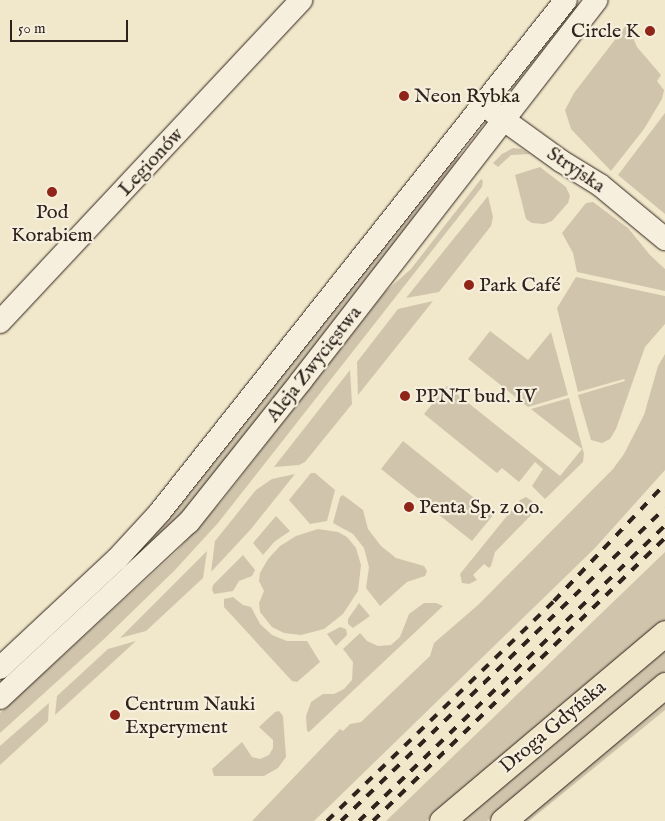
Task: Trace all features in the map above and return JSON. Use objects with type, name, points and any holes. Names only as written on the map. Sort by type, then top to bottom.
[{"type":"main road","name":"Legionów","points":[[0,322],[300,0]]},
{"type":"main road","name":"Aleja Zwycięstwa","points":[[0,668],[117,559],[160,512],[566,0]]},
{"type":"main road","name":"Aleja Zwycięstwa","points":[[0,698],[189,522],[597,0]]},
{"type":"main road","name":"Stryjska","points":[[484,105],[561,161],[600,185],[665,239]]},
{"type":"main road","name":"Droga Gdyńska","points":[[442,821],[665,633]]},
{"type":"main road","name":"Droga Gdyńska","points":[[503,821],[665,685]]},
{"type":"shaded area","points":[[627,24],[637,47],[661,75],[657,81],[664,90],[662,99],[644,129],[611,171],[571,129],[565,110],[574,93]]},
{"type":"shaded area","points":[[665,113],[665,214],[618,175]]},
{"type":"shaded area","points":[[513,148],[521,149],[530,154],[511,155],[498,167],[493,163],[502,154]]},
{"type":"shaded area","points":[[456,155],[462,159],[184,513],[0,686],[0,681],[126,564],[182,503]]},
{"type":"shaded area","points":[[540,167],[566,187],[570,196],[568,203],[552,221],[544,224],[532,223],[526,219],[515,175]]},
{"type":"shaded area","points":[[481,179],[483,181],[482,187],[218,523],[175,570],[103,640],[0,733],[0,713],[176,552],[221,502],[385,292],[411,269]]},
{"type":"shaded area","points":[[488,196],[493,217],[491,226],[439,292],[406,298]]},
{"type":"shaded area","points":[[593,202],[628,228],[650,255],[665,269],[665,291],[577,272],[573,253],[562,233],[586,203]]},
{"type":"shaded area","points":[[576,277],[665,296],[665,324],[645,347],[616,429],[610,439],[602,443],[591,440],[578,395],[625,381],[624,379],[578,392],[557,308]]},
{"type":"shaded area","points":[[433,301],[358,395],[357,362],[398,309]]},
{"type":"shaded area","points":[[490,331],[528,360],[551,332],[568,395],[528,407],[468,359]]},
{"type":"shaded area","points":[[665,354],[665,470],[595,548],[314,821],[252,821],[340,729],[343,731],[350,724],[361,722],[430,656],[434,643],[478,605],[613,469],[624,454],[644,415],[658,366]]},
{"type":"shaded area","points":[[350,370],[352,404],[305,462],[299,465],[274,467]]},
{"type":"shaded area","points":[[447,386],[560,476],[582,449],[531,409],[569,398],[584,454],[583,462],[545,499],[532,486],[543,469],[535,462],[519,482],[502,468],[497,473],[424,414]]},
{"type":"shaded area","points":[[403,441],[494,514],[472,541],[381,469]]},
{"type":"shaded area","points":[[311,473],[315,473],[335,490],[327,521],[310,524],[289,500]]},
{"type":"shaded area","points":[[295,474],[251,529],[211,572],[215,541],[256,490],[272,479]]},
{"type":"shaded area","points":[[343,495],[363,510],[368,529],[381,546],[396,558],[424,566],[427,571],[425,576],[407,582],[380,606],[366,588],[369,567],[364,548],[353,534],[333,523],[340,497]]},
{"type":"shaded area","points":[[526,497],[535,503],[536,510],[495,552],[491,566],[489,568],[484,564],[473,575],[477,580],[469,584],[462,583],[460,574],[520,500]]},
{"type":"shaded area","points":[[276,516],[290,531],[274,542],[263,555],[253,543]]},
{"type":"shaded area","points":[[318,529],[338,532],[347,537],[356,548],[361,565],[358,591],[343,614],[324,629],[301,635],[284,633],[272,627],[260,612],[259,603],[264,591],[259,581],[260,573],[268,559],[280,546],[296,536]]},
{"type":"shaded area","points":[[207,551],[203,578],[146,631],[120,638]]},
{"type":"shaded area","points":[[665,552],[665,621],[426,821],[386,821]]},
{"type":"shaded area","points":[[243,555],[255,570],[252,576],[239,581],[233,591],[214,594],[212,590],[213,585]]},
{"type":"shaded area","points":[[233,597],[243,605],[251,607],[260,624],[272,635],[287,641],[307,641],[320,662],[297,682],[292,681],[224,607],[224,599]]},
{"type":"shaded area","points":[[359,603],[370,616],[353,628],[348,624],[348,619]]},
{"type":"shaded area","points":[[424,603],[436,603],[443,606],[309,732],[307,731],[306,716],[311,702],[323,694],[334,694],[344,689],[352,680],[353,662],[343,649],[360,633],[367,641],[378,646],[391,645],[400,637],[409,614]]},
{"type":"shaded area","points":[[340,627],[346,629],[347,635],[336,646],[327,634]]},
{"type":"shaded area","points":[[136,641],[55,715],[57,696],[108,649]]},
{"type":"shaded area","points":[[665,647],[665,671],[487,821],[458,821]]},
{"type":"shaded area","points":[[665,699],[665,710],[529,821],[521,821]]},
{"type":"shaded area","points":[[49,703],[48,721],[0,765],[0,746]]},
{"type":"shaded area","points":[[279,711],[283,716],[286,757],[278,768],[264,776],[214,776],[212,769],[242,742],[252,757],[260,759],[269,755],[273,748],[273,740],[259,727],[275,712]]},
{"type":"railway","points":[[327,821],[554,601],[665,484]]},
{"type":"railway","points":[[341,821],[665,508]]},
{"type":"railway","points":[[359,821],[665,525]]},
{"type":"railway","points":[[373,821],[665,538]]},
{"type":"place","name":"Circle K","points":[[650,31]]},
{"type":"place","name":"Neon Rybka","points":[[404,96]]},
{"type":"place","name":"Pod Korabiem","points":[[52,192]]},
{"type":"place","name":"Park Café","points":[[469,285]]},
{"type":"place","name":"PPNT bud. IV","points":[[405,396]]},
{"type":"place","name":"Penta Sp. z o.o.","points":[[409,507]]},
{"type":"place","name":"Centrum Nauki Experyment","points":[[115,715]]}]
